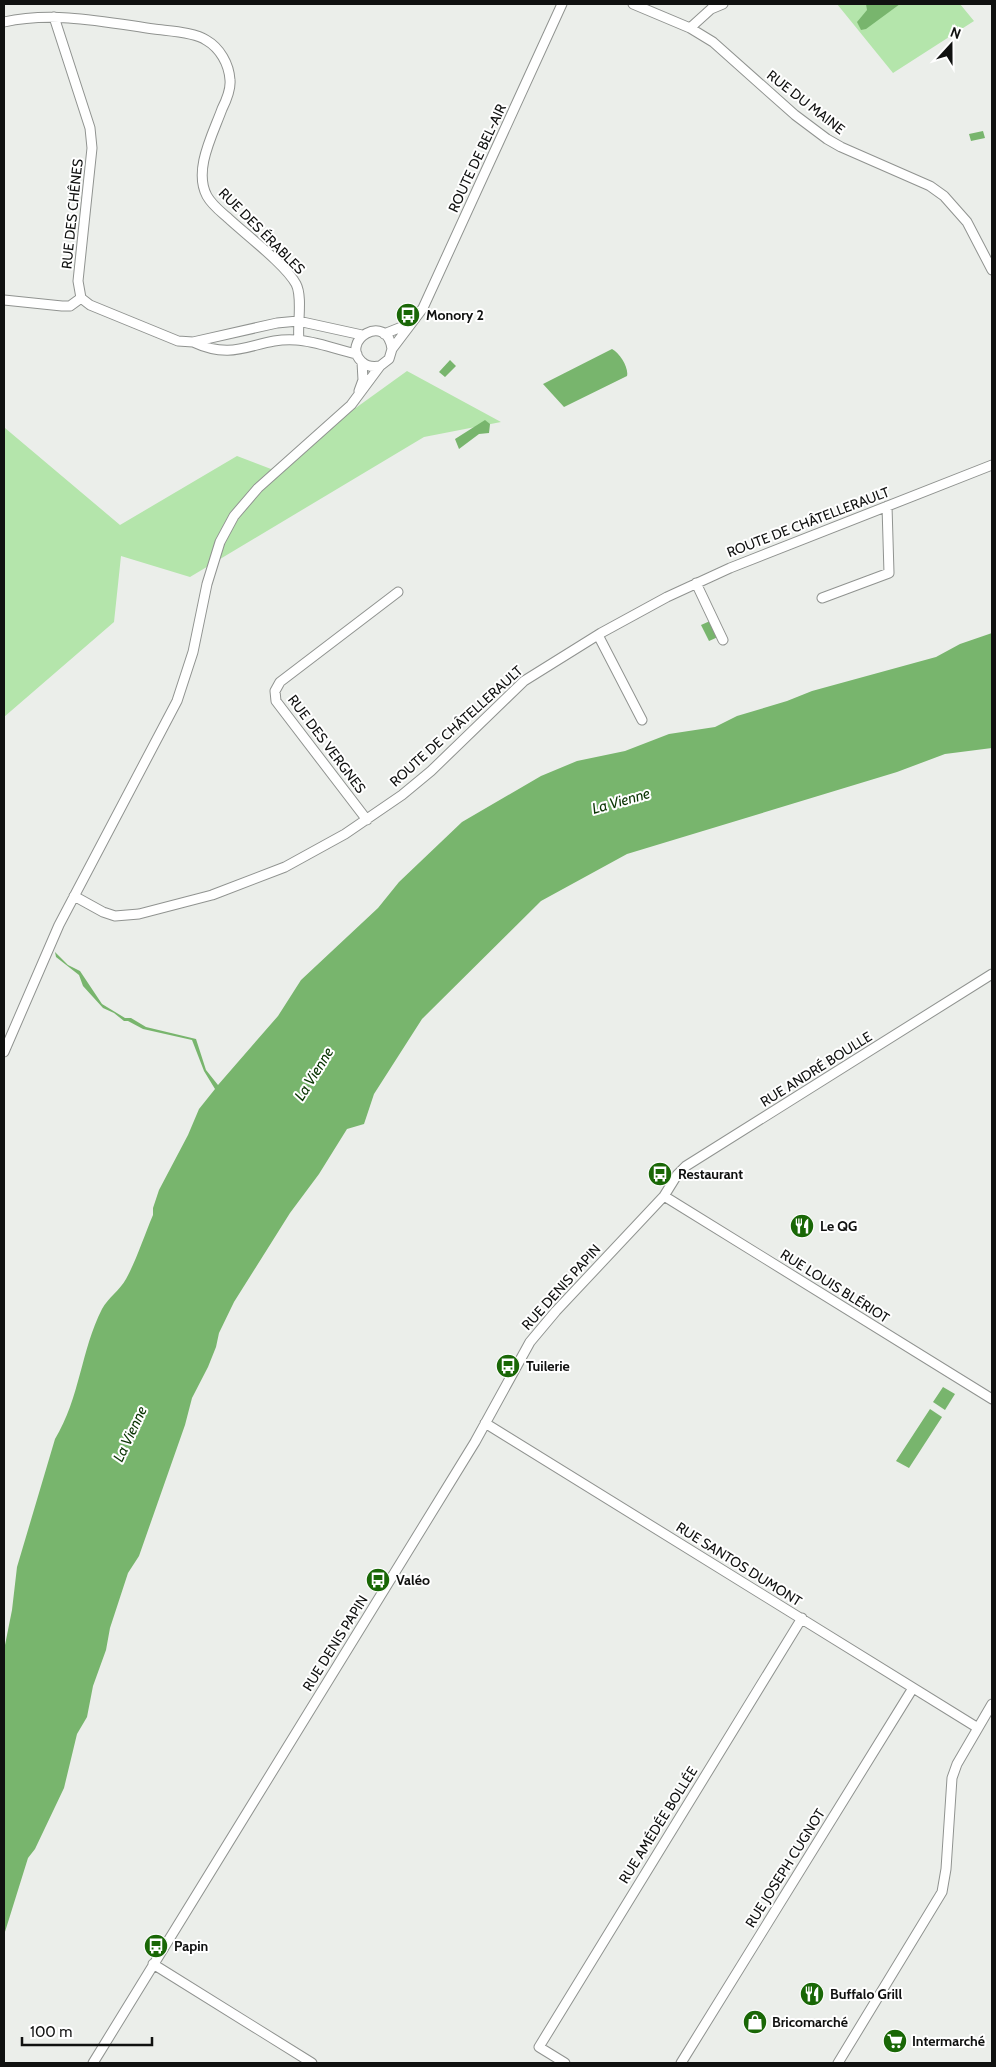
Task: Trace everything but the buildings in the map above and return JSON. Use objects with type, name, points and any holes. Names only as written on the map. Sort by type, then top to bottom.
[{"type":"street","name":"ROUTE DE BEL-AIR","points":[[392,349],[427,300],[562,4]]},
{"type":"street","name":"RUE DU MAINE","points":[[634,4],[690,28],[713,42],[795,114],[827,139],[842,148],[930,186],[944,196],[967,222],[992,270]]},
{"type":"street","points":[[690,28],[711,9],[723,4]]},
{"type":"street","name":"RUE DES ÉRABLES","points":[[4,22],[23,18],[81,19],[205,38],[215,47],[227,64],[231,82],[227,98],[211,138],[202,173],[204,188],[213,205],[282,267],[296,284],[299,293],[299,340]]},
{"type":"street","name":"RUE DES CHÊNES","points":[[54,18],[60,42],[90,128],[92,148],[78,281],[81,298]]},
{"type":"street","points":[[4,300],[70,306],[81,298],[90,305],[111,315],[178,341],[193,342],[276,323],[298,321],[362,335],[373,331],[384,334],[390,340],[392,349],[389,359],[380,366],[357,398],[258,488],[245,502],[226,530],[214,558],[193,652],[177,701],[74,896],[4,1052]]},
{"type":"street","points":[[384,334],[412,322]]},
{"type":"street","points":[[357,398],[363,380],[357,344],[362,335]]},
{"type":"street","points":[[193,342],[208,349],[232,352],[281,341],[299,340],[359,358],[371,366],[380,366]]},
{"type":"street","name":"ROUTE DE CHÂTELLERAULT","points":[[74,896],[103,912],[115,916],[139,914],[212,895],[246,883],[316,851],[402,796],[431,771],[524,681],[598,635],[696,583],[758,556],[992,465]]},
{"type":"street","points":[[822,598],[889,573],[887,506]]},
{"type":"street","points":[[696,583],[723,640]]},
{"type":"street","name":"RUE DES VERGNES","points":[[367,820],[276,701],[275,691],[280,682],[398,592]]},
{"type":"street","points":[[598,635],[642,720]]},
{"type":"street","name":"RUE ANDRÉ BOULLE","points":[[664,1196],[677,1175],[686,1166],[992,974]]},
{"type":"street","name":"RUE LOUIS BLÉRIOT","points":[[664,1196],[992,1399]]},
{"type":"street","name":"RUE DENIS PAPIN","points":[[93,2063],[485,1423],[530,1342],[556,1311],[664,1196]]},
{"type":"street","name":"RUE SANTOS DUMONT","points":[[485,1423],[978,1728]]},
{"type":"street","name":"RUE AMÉDÉE BOLLÉE","points":[[565,2063],[538,2047],[802,1618]]},
{"type":"street","name":"RUE JOSEPH CUGNOT","points":[[681,2063],[913,1688]]},
{"type":"street","points":[[838,2063],[942,1892],[946,1869],[952,1778],[957,1764],[992,1704]]},
{"type":"street","points":[[153,1964],[312,2063]]},
{"type":"shaded area","points":[[837,4],[960,4],[974,21],[893,73]]},
{"type":"shaded area","points":[[407,371],[501,422],[424,437],[190,577],[121,556],[114,622],[4,717],[5,428],[120,525],[237,456],[271,469]]},
{"type":"water","points":[[866,4],[900,4],[866,29],[861,30],[857,22],[867,10]]},
{"type":"water","points":[[983,131],[985,138],[971,141],[969,134]]},
{"type":"water","points":[[612,349],[623,361],[627,369],[627,376],[564,407],[543,384]]},
{"type":"water","points":[[450,360],[456,366],[445,377],[439,372]]},
{"type":"water","points":[[485,420],[490,424],[489,433],[479,434],[459,449],[455,439]]},
{"type":"water","points":[[710,621],[718,637],[709,641],[701,625]]},
{"type":"water","name":"La Vienne","points":[[992,633],[992,748],[945,754],[897,772],[627,854],[541,901],[422,1019],[374,1094],[364,1124],[347,1129],[319,1174],[290,1213],[234,1302],[219,1333],[208,1367],[192,1398],[185,1425],[139,1556],[128,1573],[110,1628],[106,1650],[93,1686],[87,1717],[77,1734],[64,1788],[35,1849],[28,1858],[4,1935],[4,1650],[12,1610],[17,1567],[55,1439],[70,1407],[95,1325],[102,1309],[130,1271],[153,1215],[153,1208],[159,1190],[188,1135],[199,1109],[215,1089],[204,1071],[192,1040],[143,1029],[128,1021],[124,1021],[114,1013],[103,1008],[83,986],[79,975],[56,957],[55,952],[68,965],[80,971],[102,1004],[125,1018],[131,1018],[146,1027],[196,1039],[206,1070],[218,1085],[278,1016],[301,980],[378,908],[399,882],[462,822],[541,776],[577,761],[625,751],[669,734],[715,727],[737,716],[787,701],[812,691],[936,657],[960,644]]},
{"type":"water","points":[[943,1387],[955,1394],[945,1410],[933,1402]]},
{"type":"water","points":[[930,1409],[942,1417],[909,1468],[896,1461]]},
{"type":"place","name":"Monory 2","points":[[408,315]]},
{"type":"place","name":"Restaurant","points":[[660,1174]]},
{"type":"place","name":"Le QG","points":[[802,1226]]},
{"type":"place","name":"Tuilerie","points":[[508,1366]]},
{"type":"place","name":"Valéo","points":[[378,1580]]},
{"type":"place","name":"Papin","points":[[156,1946]]},
{"type":"place","name":"Buffalo Grill","points":[[812,1994]]},
{"type":"place","name":"Bricomarché","points":[[755,2022]]},
{"type":"place","name":"Intermarché","points":[[895,2041]]}]
